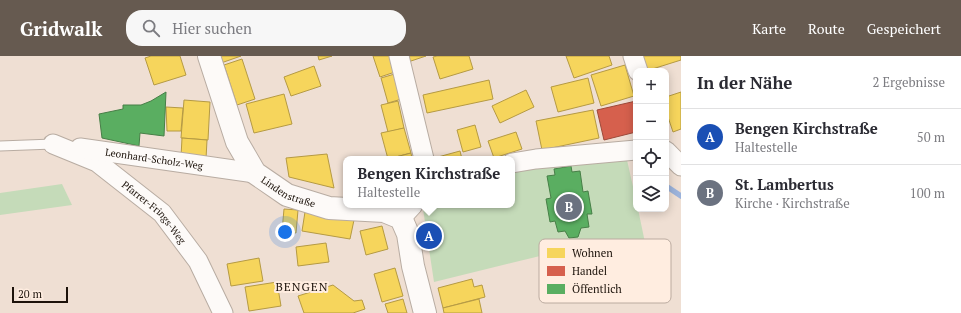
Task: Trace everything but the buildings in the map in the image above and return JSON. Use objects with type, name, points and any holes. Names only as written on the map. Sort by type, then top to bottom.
[{"type":"street","name":"Lindenstraße","points":[[209,56],[237,142],[256,173],[287,195],[329,208],[407,211]]},
{"type":"street","points":[[399,56],[423,156]]},
{"type":"street","points":[[633,56],[637,68]]},
{"type":"street","name":"Leonhard-Scholz-Weg","points":[[52,144],[256,173]]},
{"type":"street","name":"Pfarrer-Frings-Weg","points":[[52,144],[97,162],[162,213],[198,261],[223,313]]},
{"type":"street","points":[[515,162],[536,159],[633,150]]},
{"type":"street","points":[[669,154],[681,166]]},
{"type":"street","points":[[407,211],[408,234],[413,266],[425,313]]},
{"type":"lane","points":[[0,146],[52,144]]},
{"type":"green space","points":[[627,160],[633,187],[633,212],[639,212],[644,239],[539,239],[539,256],[434,282],[423,209],[515,208],[515,170]]},
{"type":"green space","points":[[62,184],[72,205],[0,215],[0,193]]},
{"type":"waterway","points":[[669,188],[681,196]]},
{"type":"place","name":"St. Lambertus","points":[[569,207]]},
{"type":"place","name":"Bengen Kirchstraße","points":[[429,236]]},
{"type":"district","name":"BENGEN","points":[[302,287]]}]
